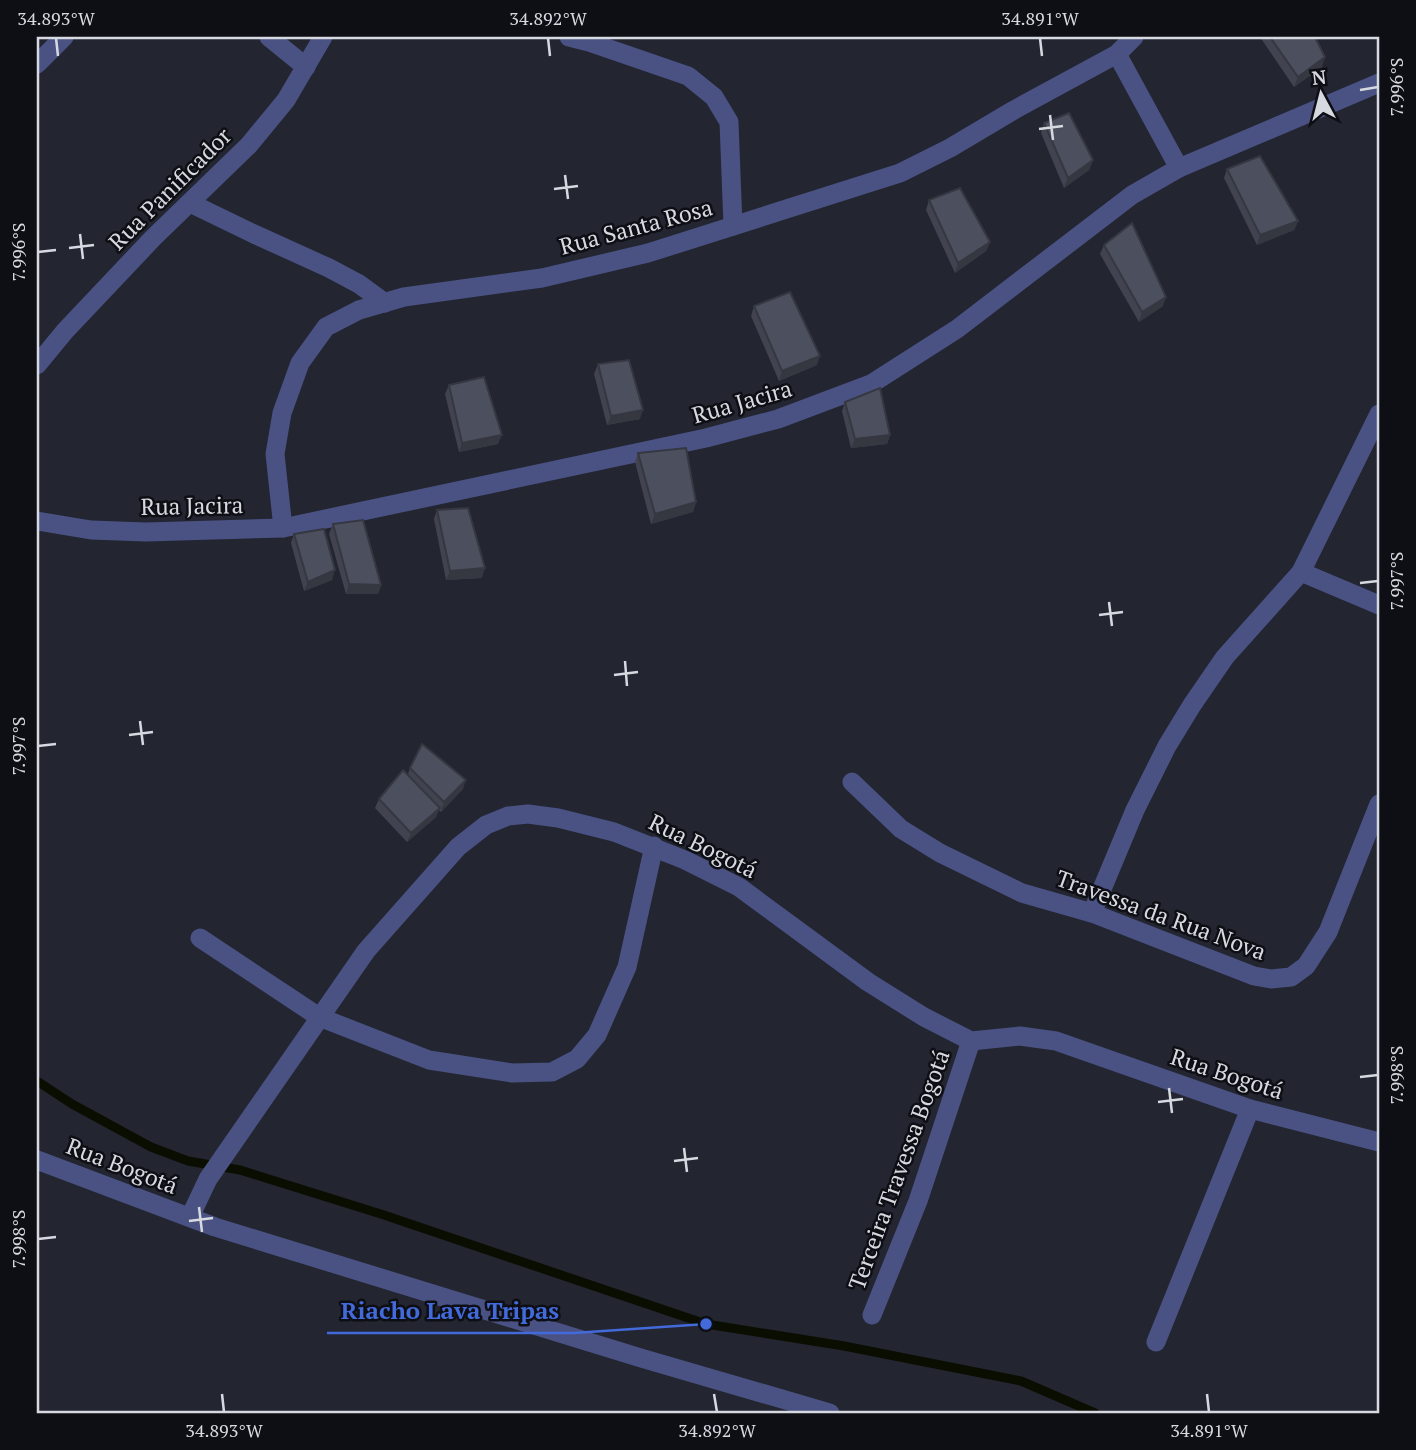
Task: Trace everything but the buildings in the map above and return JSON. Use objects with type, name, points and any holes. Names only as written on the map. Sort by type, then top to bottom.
[{"type":"street","points":[[37,64],[64,37]]},
{"type":"street","points":[[269,37],[306,67]]},
{"type":"street","name":"Rua Panificador","points":[[37,365],[74,321],[153,238],[249,145],[286,100],[323,37]]},
{"type":"street","points":[[569,37],[688,76],[714,97],[729,122],[733,226]]},
{"type":"street","name":"Rua Santa Rosa","points":[[283,528],[275,454],[282,412],[300,363],[326,327],[359,310],[404,297],[542,278],[648,253],[900,173],[1118,54],[1134,37]]},
{"type":"street","points":[[1118,54],[1179,168]]},
{"type":"street","name":"Rua Jacira","points":[[37,521],[90,530],[146,532],[283,528],[706,439],[778,419],[871,384],[957,329],[1132,195],[1179,168],[1379,83]]},
{"type":"street","points":[[190,203],[329,268],[359,284],[385,303]]},
{"type":"street","points":[[1092,912],[1135,810],[1167,746],[1225,657],[1301,572],[1379,414]]},
{"type":"street","points":[[1301,572],[1379,605]]},
{"type":"street","name":"Travessa da Rua Nova","points":[[852,782],[901,829],[940,853],[1022,892],[1092,912],[1254,976],[1271,979],[1291,976],[1306,966],[1328,932],[1379,804]]},
{"type":"street","name":"Rua Bogotá","points":[[190,1217],[208,1179],[366,951],[458,847],[486,825],[508,816],[528,814],[558,818],[614,832],[654,846],[739,887],[868,982],[924,1017],[971,1041],[1020,1036],[1056,1041],[1251,1109],[1379,1142]]},
{"type":"street","points":[[200,938],[319,1017],[429,1060],[512,1073],[552,1072],[577,1059],[597,1035],[626,967],[654,846]]},
{"type":"street","name":"Terceira Travessa Bogotá","points":[[872,1315],[918,1201],[971,1041]]},
{"type":"street","points":[[1156,1342],[1251,1109]]},
{"type":"street","name":"Rua Bogotá","points":[[37,1160],[215,1227],[830,1413]]},
{"type":"waterway","points":[[37,1081],[72,1104],[151,1147],[188,1161],[240,1170],[384,1215],[706,1324],[844,1346],[1021,1381],[1095,1413]]},
{"type":"place","name":"Riacho Lava Tripas","points":[[706,1324]]}]
